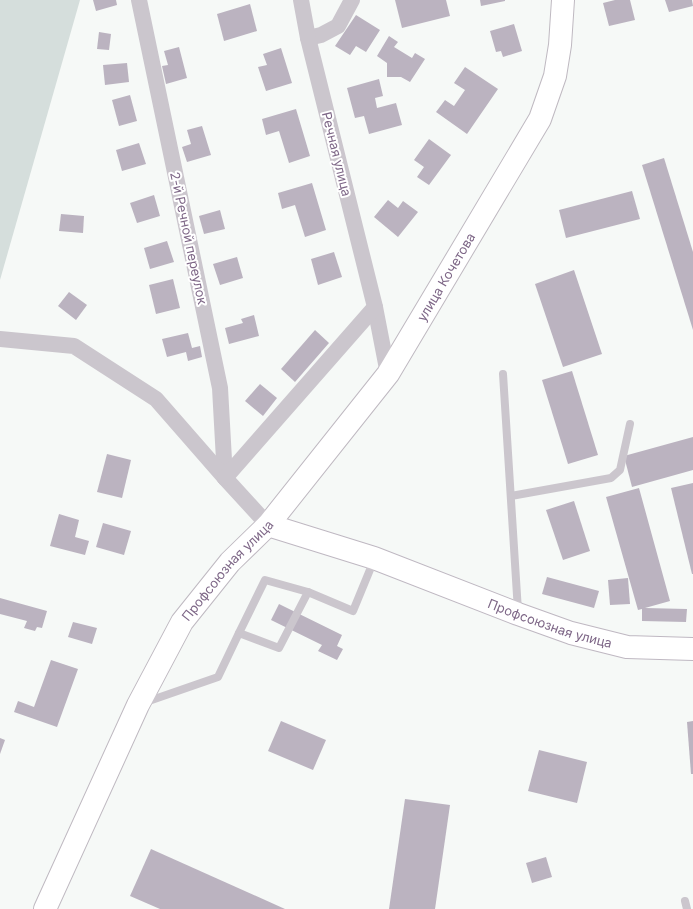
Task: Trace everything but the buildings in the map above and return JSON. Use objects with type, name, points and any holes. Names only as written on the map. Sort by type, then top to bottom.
[{"type":"main road","name":"улица Кочетова","points":[[268,525],[388,374],[540,119],[555,76],[560,45],[563,0]]},
{"type":"main road","name":"Профсоюзная улица","points":[[45,909],[138,705],[182,622],[230,562],[268,525],[374,558],[571,633],[627,647],[693,649]]},
{"type":"street","name":"2-й Речной переулок","points":[[139,0],[220,388],[225,478]]},
{"type":"street","name":"Речная улица","points":[[300,0],[308,38],[375,307],[388,374]]},
{"type":"street","points":[[308,38],[321,35],[338,26],[352,0]]},
{"type":"street","points":[[225,478],[375,307]]},
{"type":"street","points":[[0,339],[74,346],[156,400],[268,525]]},
{"type":"lane","points":[[503,374],[518,614]]},
{"type":"lane","points":[[510,496],[611,478],[620,470],[630,424]]},
{"type":"lane","points":[[138,705],[218,677],[265,580],[308,592],[353,611],[374,558]]},
{"type":"lane","points":[[239,633],[280,648],[308,592]]},
{"type":"shaded area","points":[[0,0],[80,0],[0,280]]}]
